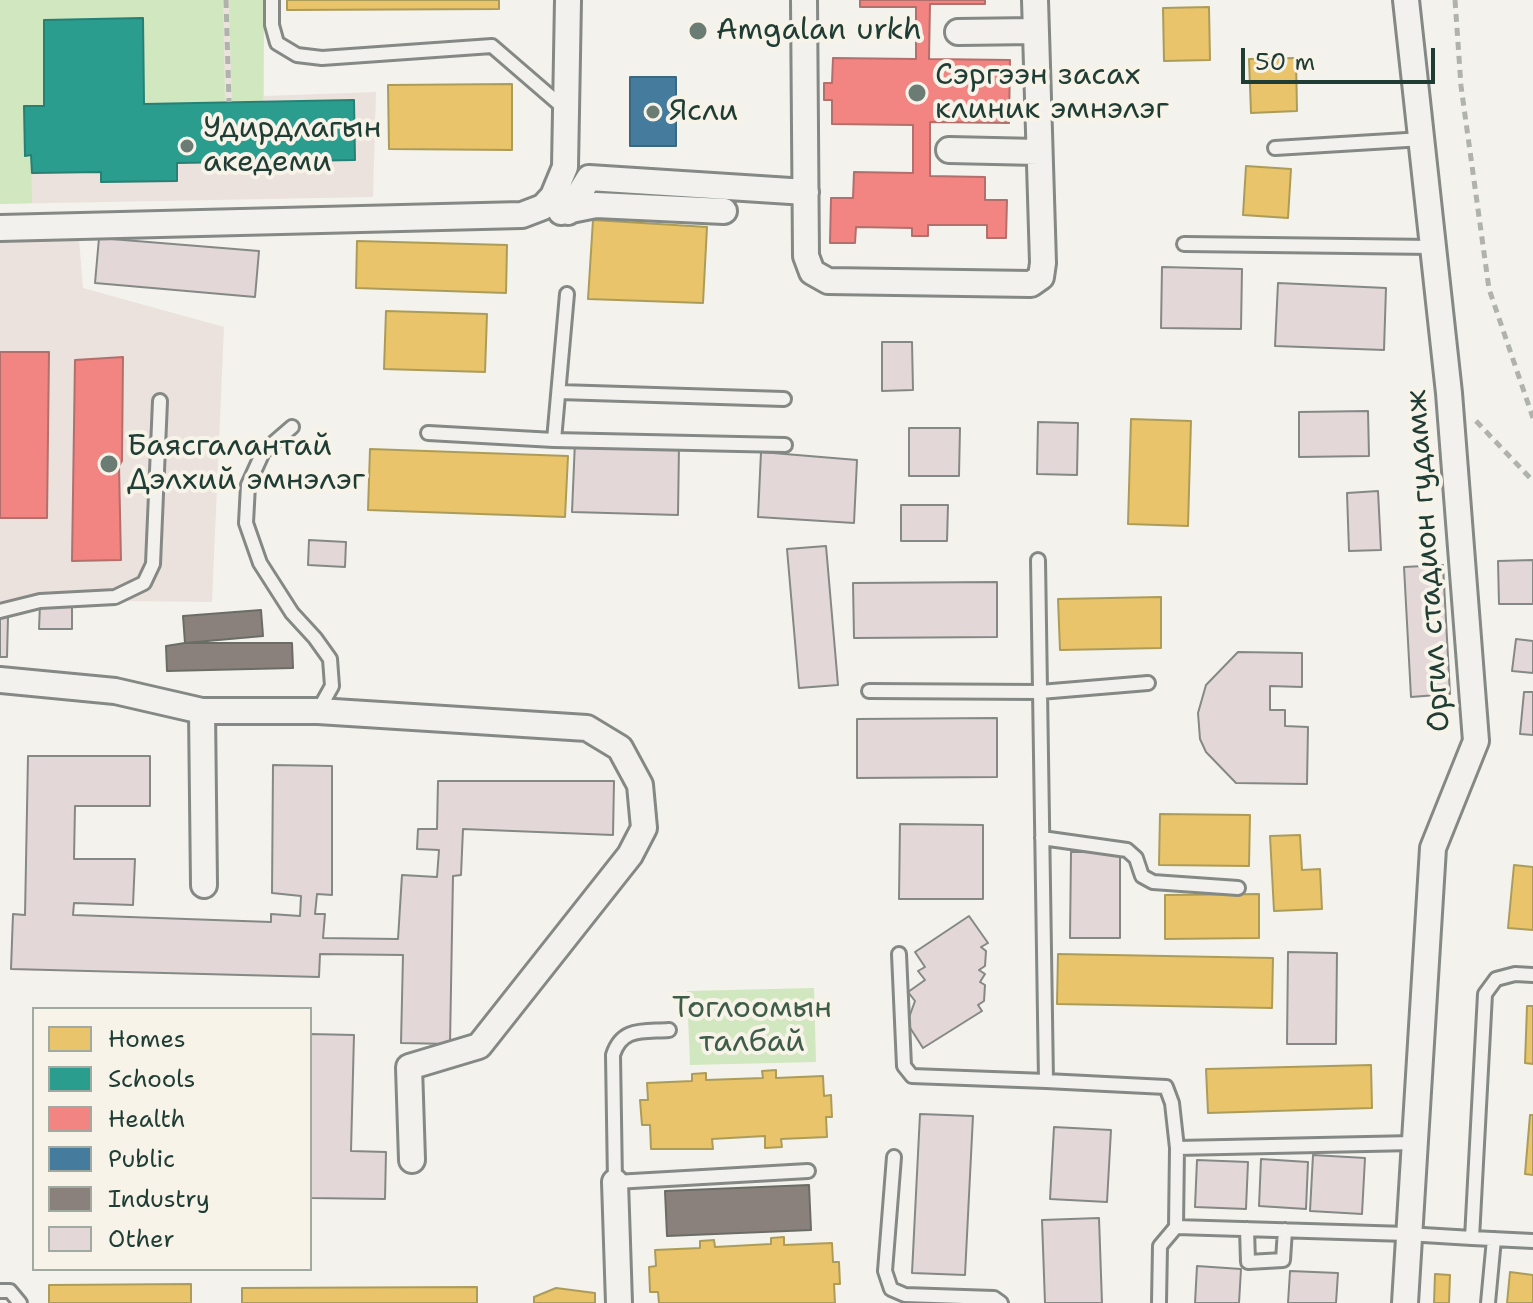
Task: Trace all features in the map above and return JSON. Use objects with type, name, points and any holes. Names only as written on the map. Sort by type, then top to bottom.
[{"type":"street","points":[[522,215],[543,207],[559,184],[565,167],[568,0]]},
{"type":"street","points":[[804,0],[806,256],[812,272],[828,281],[1031,284],[1041,277],[1043,263],[1035,0]]},
{"type":"street","name":"Оргил стадион гудамж","points":[[1405,1303],[1433,848],[1476,741],[1449,393],[1406,0]]},
{"type":"street","points":[[958,32],[1034,31]]},
{"type":"street","points":[[949,150],[1038,152]]},
{"type":"street","points":[[568,212],[589,178],[806,192]]},
{"type":"street","points":[[0,228],[522,215],[568,212],[596,205],[724,211]]},
{"type":"street","points":[[0,680],[115,691],[202,711],[318,711],[587,728],[620,748],[640,785],[644,828],[630,855],[479,1046],[409,1067],[412,1160]]},
{"type":"street","points":[[202,711],[204,885]]},
{"type":"street","points":[[615,1182],[619,1303]]},
{"type":"lane","points":[[272,0],[272,25],[277,43],[297,55],[322,58],[492,46],[565,109]]},
{"type":"lane","points":[[1275,148],[1423,139]]},
{"type":"lane","points":[[1184,244],[1434,247]]},
{"type":"lane","points":[[554,440],[567,294]]},
{"type":"lane","points":[[559,392],[784,399]]},
{"type":"lane","points":[[0,611],[40,601],[115,597],[144,583],[153,564],[160,401]]},
{"type":"lane","points":[[292,427],[263,452],[248,485],[246,523],[260,563],[292,613],[330,659],[332,686],[318,711]]},
{"type":"lane","points":[[428,433],[554,440],[785,445]]},
{"type":"lane","points":[[1038,560],[1046,1081]]},
{"type":"lane","points":[[869,691],[1040,692],[1148,683]]},
{"type":"lane","points":[[1042,838],[1127,850],[1136,858],[1142,876],[1153,882],[1238,888]]},
{"type":"lane","points":[[899,954],[904,1066],[912,1076],[1166,1087],[1172,1103],[1177,1148],[1176,1227],[1160,1246],[1159,1303]]},
{"type":"lane","points":[[1472,1238],[1485,994],[1496,979],[1515,974],[1533,975]]},
{"type":"lane","points":[[669,1030],[629,1033],[617,1042],[613,1055],[615,1182],[808,1171]]},
{"type":"lane","points":[[1177,1148],[1414,1143]]},
{"type":"lane","points":[[894,1157],[885,1271],[891,1289],[905,1295],[994,1298],[1001,1303]]},
{"type":"lane","points":[[1176,1227],[1533,1241]]},
{"type":"lane","points":[[1247,1229],[1248,1262],[1283,1260],[1285,1230]]},
{"type":"lane","points":[[1488,1303],[1494,1239]]},
{"type":"lane","points":[[0,1291],[10,1291],[20,1303]]},
{"type":"path","points":[[226,0],[229,102]]},
{"type":"path","points":[[1455,0],[1461,86],[1489,289],[1533,418]]},
{"type":"path","points":[[1449,393],[1533,481]]},
{"type":"shaded area","name":"Удирдлагын акедеми","points":[[0,0],[264,0],[264,96],[376,92],[373,197],[0,204]]},
{"type":"shaded area","name":"Баясгалантай Дэлхий эмнэлэг","points":[[79,239],[83,288],[224,327],[212,602],[32,600],[0,609],[0,243]]},
{"type":"green space","points":[[0,0],[223,0],[225,102],[144,104],[143,18],[44,20],[44,106],[24,107],[25,155],[31,155],[32,203],[0,204]]},
{"type":"green space","points":[[229,0],[264,0],[263,102],[232,102]]},
{"type":"green space","name":"Тоглоомын талбай","points":[[814,988],[816,1062],[690,1065],[687,991]]},
{"type":"building: Homes","points":[[287,0],[499,0],[499,9],[287,10]]},
{"type":"building: Homes","points":[[1209,7],[1210,60],[1164,61],[1163,8]]},
{"type":"building: Homes","points":[[1296,58],[1297,111],[1251,113],[1249,59]]},
{"type":"building: Homes","points":[[512,84],[512,150],[389,149],[388,85]]},
{"type":"building: Homes","points":[[1246,166],[1291,169],[1288,218],[1243,215]]},
{"type":"building: Homes","points":[[593,220],[707,227],[703,303],[588,299]]},
{"type":"building: Homes","points":[[357,241],[507,245],[506,293],[356,288]]},
{"type":"building: Homes","points":[[386,311],[487,314],[485,372],[384,369]]},
{"type":"building: Homes","points":[[1131,419],[1191,421],[1188,526],[1128,524]]},
{"type":"building: Homes","points":[[370,449],[568,456],[565,517],[368,510]]},
{"type":"building: Homes","points":[[1161,597],[1161,648],[1060,650],[1058,599]]},
{"type":"building: Homes","points":[[1160,814],[1250,815],[1249,866],[1159,865]]},
{"type":"building: Homes","points":[[1300,835],[1302,870],[1320,869],[1322,909],[1274,911],[1270,836]]},
{"type":"building: Homes","points":[[1514,865],[1533,867],[1533,930],[1508,928]]},
{"type":"building: Homes","points":[[1259,894],[1259,938],[1165,939],[1165,895]]},
{"type":"building: Homes","points":[[1058,954],[1273,958],[1272,1008],[1057,1004]]},
{"type":"building: Homes","points":[[1527,1006],[1533,1006],[1533,1064],[1525,1063]]},
{"type":"building: Homes","points":[[1371,1065],[1372,1108],[1208,1113],[1206,1069]]},
{"type":"building: Homes","points":[[776,1070],[776,1078],[823,1076],[824,1096],[831,1095],[832,1117],[826,1117],[827,1137],[781,1139],[782,1147],[765,1148],[765,1136],[712,1139],[713,1149],[651,1149],[650,1125],[642,1125],[640,1100],[648,1100],[647,1083],[692,1081],[692,1074],[706,1073],[706,1080],[763,1078],[762,1071]]},
{"type":"building: Homes","points":[[1530,1115],[1533,1115],[1533,1175],[1525,1174]]},
{"type":"building: Homes","points":[[784,1237],[784,1245],[832,1243],[833,1262],[839,1262],[840,1284],[834,1284],[835,1303],[659,1303],[658,1292],[650,1292],[649,1267],[656,1266],[655,1250],[700,1248],[700,1241],[714,1240],[715,1247],[771,1244],[771,1238]]},
{"type":"building: Homes","points":[[1510,1272],[1533,1275],[1533,1303],[1507,1303]]},
{"type":"building: Homes","points":[[1435,1274],[1450,1275],[1449,1303],[1434,1303]]},
{"type":"building: Homes","points":[[191,1284],[191,1303],[49,1303],[49,1285]]},
{"type":"building: Homes","points":[[477,1287],[477,1303],[242,1303],[242,1288]]},
{"type":"building: Homes","points":[[556,1288],[595,1293],[595,1303],[534,1303],[534,1297]]},
{"type":"building: Schools","points":[[143,18],[144,104],[354,100],[355,160],[177,163],[177,181],[101,182],[101,172],[32,173],[31,155],[25,156],[24,106],[44,106],[44,20]]},
{"type":"building: Health","name":"Сэргээн засах клиник эмнэлэг","points":[[860,0],[985,0],[985,4],[930,4],[929,59],[1010,60],[1009,123],[930,122],[930,176],[985,177],[985,200],[1007,200],[1006,238],[987,238],[987,225],[928,225],[928,236],[912,236],[912,228],[856,227],[855,243],[830,243],[831,198],[853,198],[854,172],[913,173],[913,125],[832,124],[832,100],[824,100],[824,83],[832,83],[833,58],[916,59],[916,7],[860,7]]},
{"type":"building: Health","points":[[0,352],[49,352],[47,518],[0,518]]},
{"type":"building: Health","name":"Баясгалантай Дэлхий эмнэлэг","points":[[123,357],[122,461],[119,466],[121,560],[72,561],[75,360]]},
{"type":"building: Public","name":"Ясли","points":[[630,77],[676,77],[676,146],[630,146]]},
{"type":"building: Industry","points":[[261,610],[263,636],[185,643],[183,616]]},
{"type":"building: Industry","points":[[185,643],[292,643],[293,668],[167,671],[166,646]]},
{"type":"building: Industry","points":[[809,1185],[811,1230],[667,1236],[665,1191]]},
{"type":"building: Other","points":[[99,238],[259,251],[255,297],[95,283]]},
{"type":"building: Other","points":[[1162,267],[1242,269],[1241,329],[1161,328]]},
{"type":"building: Other","points":[[1278,283],[1386,288],[1384,350],[1275,346]]},
{"type":"building: Other","points":[[882,342],[912,342],[913,390],[882,391]]},
{"type":"building: Other","points":[[1368,411],[1369,456],[1299,457],[1299,412]]},
{"type":"building: Other","points":[[1038,422],[1078,423],[1077,475],[1037,474]]},
{"type":"building: Other","points":[[909,428],[960,428],[959,476],[909,476]]},
{"type":"building: Other","points":[[575,441],[679,444],[678,515],[572,512]]},
{"type":"building: Other","points":[[761,452],[857,460],[854,523],[758,517]]},
{"type":"building: Other","points":[[1378,491],[1381,550],[1349,551],[1347,493]]},
{"type":"building: Other","points":[[901,505],[948,505],[947,541],[901,541]]},
{"type":"building: Other","points":[[309,540],[346,542],[345,567],[308,565]]},
{"type":"building: Other","points":[[826,546],[838,685],[799,688],[787,549]]},
{"type":"building: Other","points":[[1533,560],[1533,604],[1499,604],[1498,561]]},
{"type":"building: Other","points":[[1443,565],[1450,694],[1411,697],[1404,567]]},
{"type":"building: Other","points":[[997,582],[997,637],[854,638],[853,583]]},
{"type":"building: Other","points":[[40,604],[72,606],[72,629],[39,629]]},
{"type":"building: Other","points":[[0,617],[8,617],[7,657],[0,657]]},
{"type":"building: Other","points":[[1516,639],[1533,641],[1533,673],[1512,671]]},
{"type":"building: Other","points":[[1238,652],[1302,653],[1302,687],[1270,686],[1270,710],[1285,710],[1285,726],[1308,727],[1307,784],[1236,783],[1206,752],[1200,739],[1198,713],[1206,685]]},
{"type":"building: Other","points":[[1524,692],[1533,692],[1533,735],[1520,734]]},
{"type":"building: Other","points":[[997,718],[997,777],[857,778],[857,719]]},
{"type":"building: Other","points":[[28,756],[150,756],[150,806],[75,806],[74,859],[135,859],[133,905],[74,903],[73,915],[271,922],[271,914],[300,916],[301,896],[272,893],[273,765],[332,766],[332,895],[317,894],[315,914],[325,914],[323,938],[398,939],[402,875],[437,877],[439,850],[417,849],[418,829],[437,829],[438,781],[614,781],[613,835],[463,829],[461,875],[453,876],[450,1044],[401,1043],[403,955],[320,954],[319,977],[11,969],[13,914],[25,915]]},
{"type":"building: Other","points":[[900,824],[983,825],[983,899],[899,899]]},
{"type":"building: Other","points":[[1071,852],[1120,852],[1120,938],[1070,938]]},
{"type":"building: Other","points":[[969,916],[988,943],[981,947],[986,951],[985,966],[979,970],[985,974],[980,982],[985,985],[984,1001],[978,1005],[982,1011],[923,1048],[907,1023],[915,1001],[908,992],[925,980],[918,971],[925,967],[915,952]]},
{"type":"building: Other","points":[[1288,952],[1337,953],[1336,1044],[1287,1044]]},
{"type":"building: Other","points":[[312,1034],[354,1035],[351,1151],[386,1152],[385,1199],[312,1198]]},
{"type":"building: Other","points":[[920,1114],[973,1116],[965,1275],[912,1273]]},
{"type":"building: Other","points":[[1054,1127],[1111,1130],[1107,1202],[1050,1199]]},
{"type":"building: Other","points":[[1313,1155],[1365,1158],[1362,1214],[1310,1211]]},
{"type":"building: Other","points":[[1261,1159],[1308,1162],[1306,1209],[1259,1206]]},
{"type":"building: Other","points":[[1197,1160],[1248,1162],[1246,1209],[1195,1207]]},
{"type":"building: Other","points":[[1099,1218],[1102,1303],[1045,1303],[1042,1220]]},
{"type":"building: Other","points":[[1197,1266],[1241,1269],[1239,1303],[1195,1303]]},
{"type":"building: Other","points":[[1290,1271],[1338,1273],[1336,1303],[1288,1303]]},
{"type":"place","name":"Amgalan urkh","points":[[698,31]]},
{"type":"place","name":"Сэргээн засах клиник эмнэлэг","points":[[917,93]]},
{"type":"place","name":"Ясли","points":[[653,112]]},
{"type":"place","name":"Удирдлагын акедеми","points":[[187,146]]},
{"type":"place","name":"Баясгалантай Дэлхий эмнэлэг","points":[[109,464]]}]
